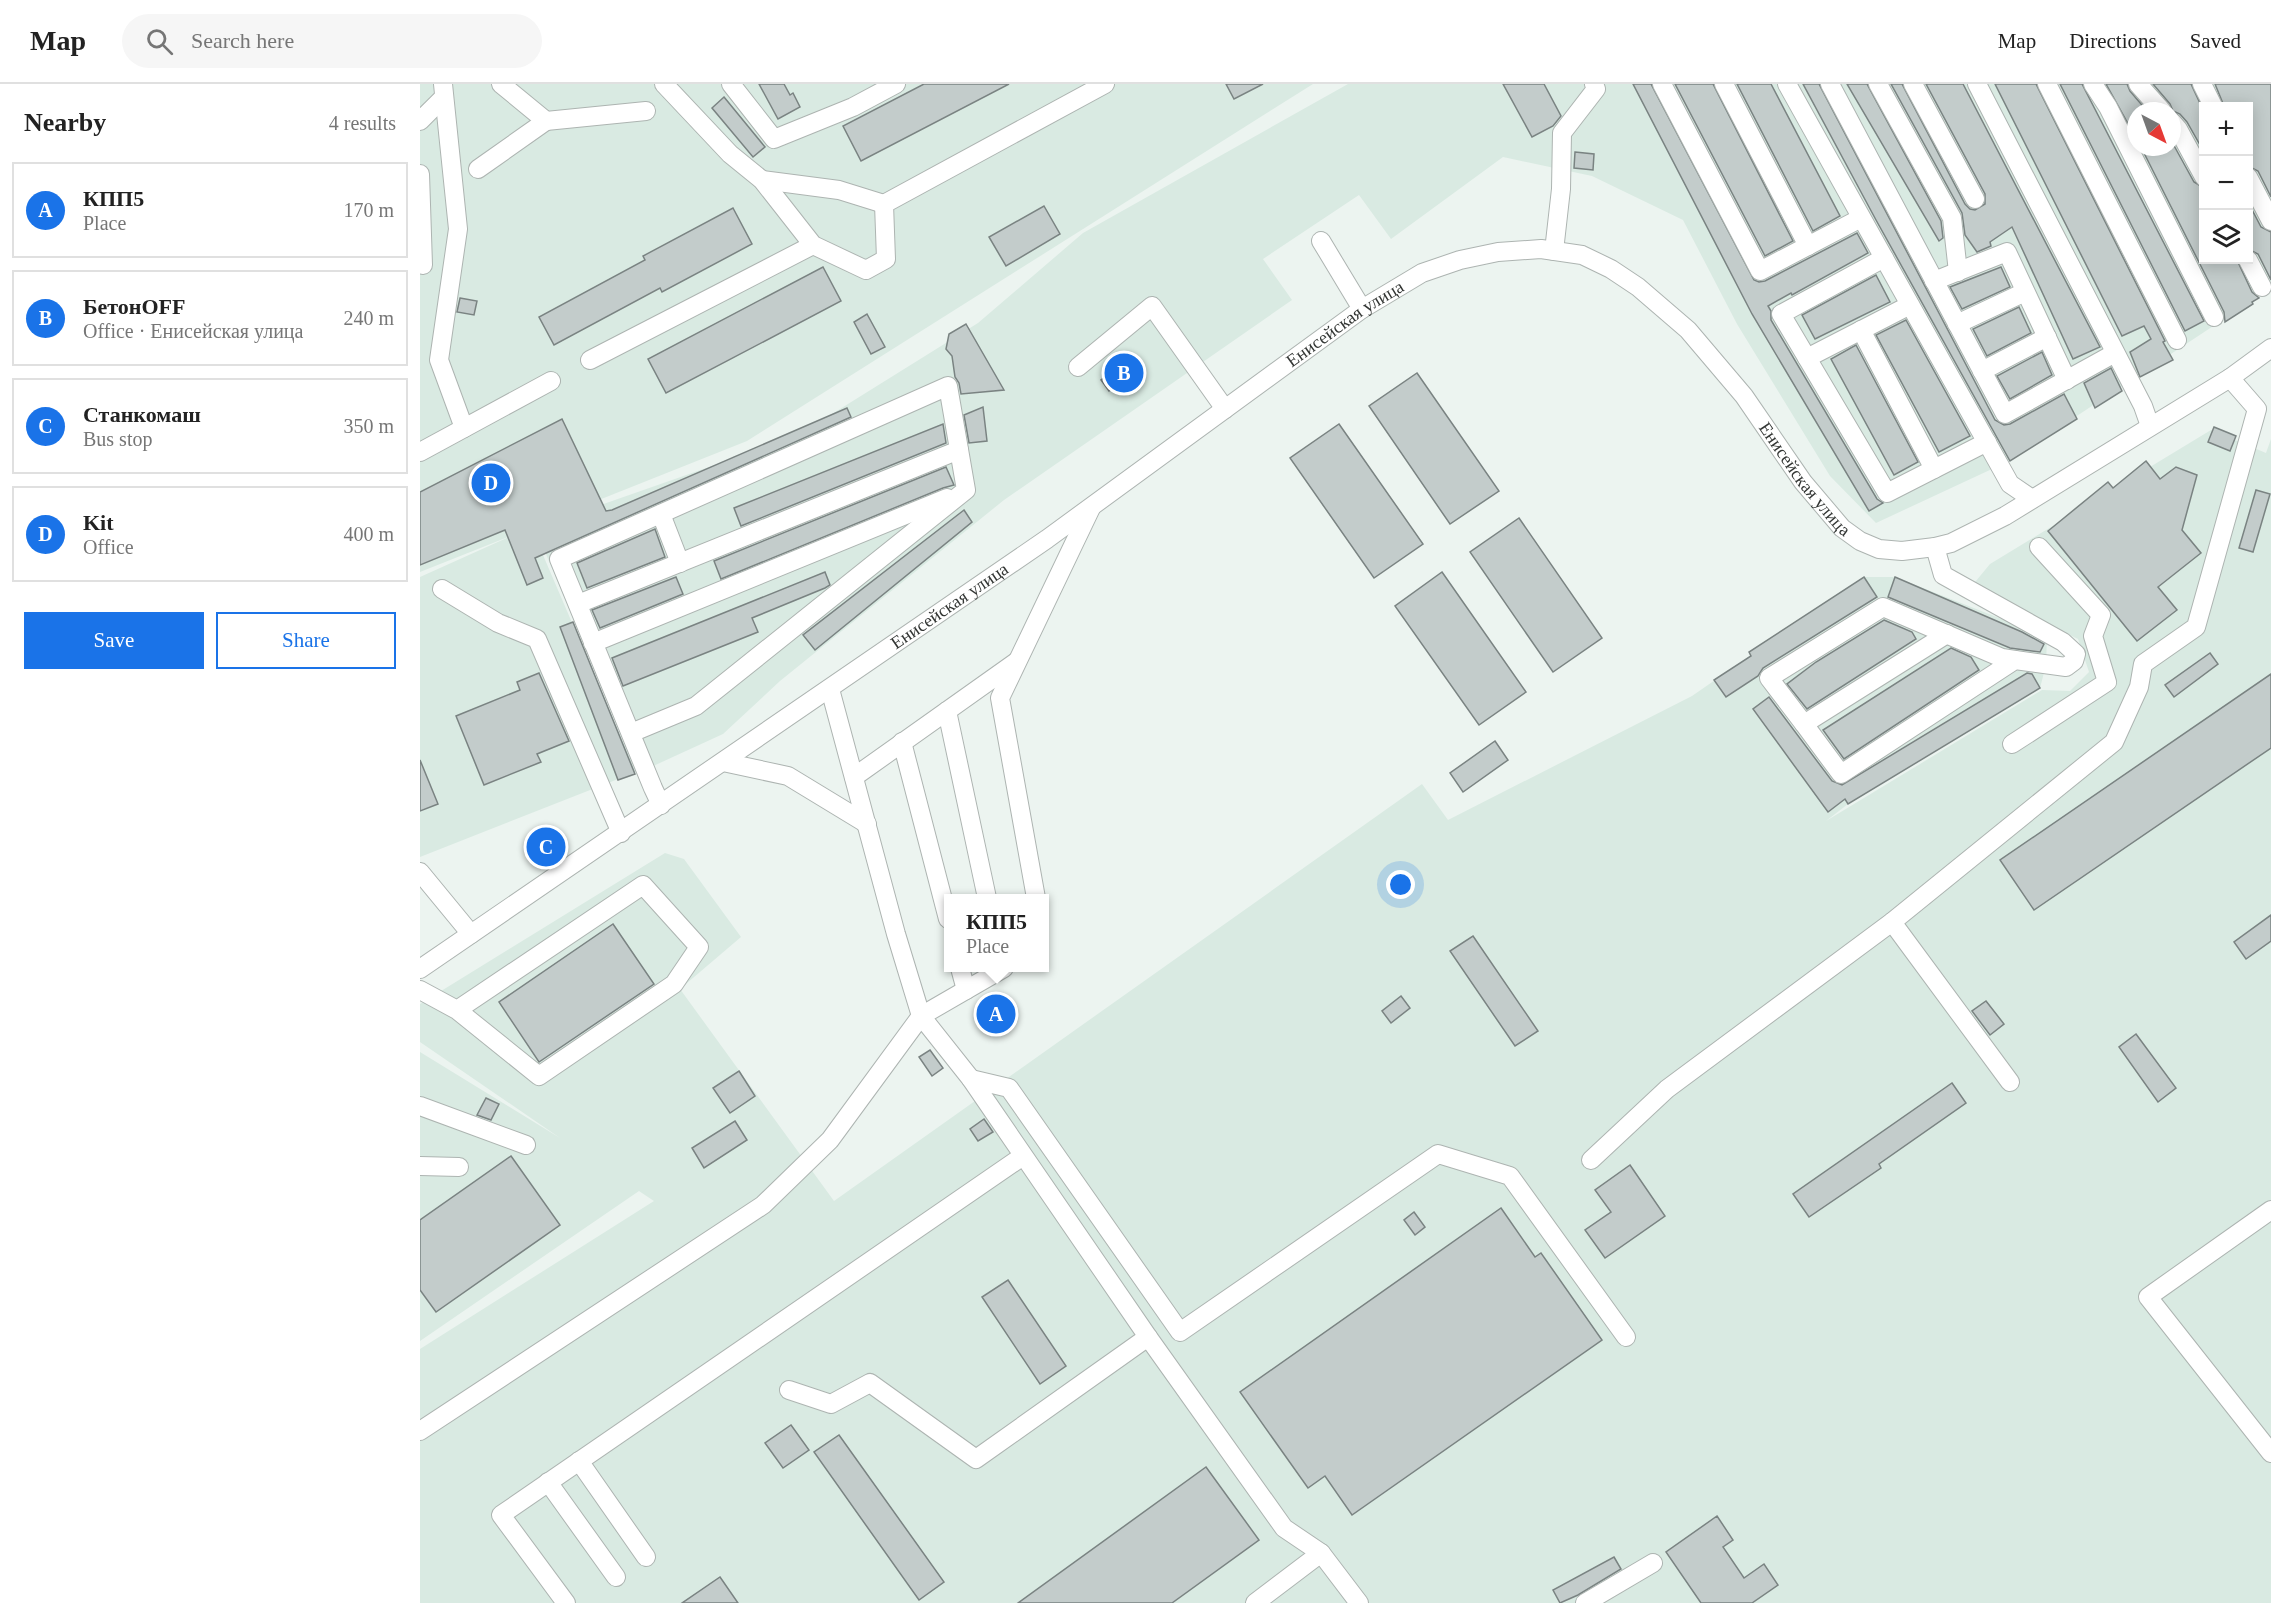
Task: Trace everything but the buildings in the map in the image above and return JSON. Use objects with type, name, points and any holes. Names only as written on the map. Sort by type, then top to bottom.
[{"type":"street","points":[[501,84],[546,121]]},
{"type":"street","points":[[664,84],[730,154],[762,180],[813,245],[866,270],[886,259],[884,204]]},
{"type":"street","points":[[731,84],[774,139],[853,107],[896,84]]},
{"type":"street","points":[[762,180],[839,190],[884,204],[1104,84]]},
{"type":"street","points":[[1554,251],[1561,189],[1562,133],[1596,89],[1594,84]]},
{"type":"street","points":[[1662,84],[1760,271],[1862,218]]},
{"type":"street","points":[[1724,84],[1808,246]]},
{"type":"street","points":[[1787,84],[2010,484],[2032,499]]},
{"type":"street","points":[[1830,84],[2005,414],[2115,353]]},
{"type":"street","points":[[1878,84],[1952,218],[1958,272]]},
{"type":"street","points":[[1913,84],[1975,199]]},
{"type":"street","points":[[1977,84],[2143,406],[2150,426]]},
{"type":"street","points":[[2047,84],[2177,340]]},
{"type":"street","points":[[2092,84],[2108,107],[2214,316]]},
{"type":"street","points":[[2139,84],[2154,102]]},
{"type":"street","points":[[2202,84],[2211,102]]},
{"type":"street","points":[[420,121],[443,91]]},
{"type":"street","points":[[443,91],[458,229],[439,360],[464,428]]},
{"type":"street","points":[[478,169],[546,121],[646,111]]},
{"type":"street","points":[[2181,135],[2199,168]]},
{"type":"street","points":[[420,174],[423,265]]},
{"type":"street","points":[[2253,187],[2271,222]]},
{"type":"street","points":[[1321,241],[1362,309]]},
{"type":"street","points":[[590,360],[813,245]]},
{"type":"street","name":"Енисейская улица","points":[[420,969],[830,689],[1091,506],[1362,309],[1422,273],[1460,260],[1498,252],[1541,249],[1582,255],[1611,269],[1638,287],[1688,330],[1744,396],[1803,482],[1842,528],[1851,536],[1879,549],[1902,551],[1951,543],[2005,516],[2230,378],[2271,348]]},
{"type":"street","points":[[1934,281],[2007,252],[2067,380]]},
{"type":"street","points":[[1884,258],[1781,314],[1887,493],[1987,442]]},
{"type":"street","points":[[2250,264],[2262,287]]},
{"type":"street","points":[[1957,324],[2025,292]]},
{"type":"street","points":[[1807,358],[1910,305]]},
{"type":"street","points":[[1078,367],[1152,306],[1225,409]]},
{"type":"street","points":[[1861,330],[1934,468]]},
{"type":"street","points":[[1982,372],[2047,336]]},
{"type":"street","points":[[1591,1160],[1667,1089],[1892,922],[2114,742],[2139,687],[2143,664],[2196,627],[2264,412],[2230,378]]},
{"type":"street","points":[[420,452],[551,381]]},
{"type":"street","points":[[661,805],[559,559],[948,386],[966,490]]},
{"type":"street","points":[[578,604],[959,450]]},
{"type":"street","points":[[593,643],[966,490]]},
{"type":"street","points":[[631,733],[696,706],[966,490]]},
{"type":"street","points":[[1035,894],[1000,698],[1091,506]]},
{"type":"street","points":[[661,514],[680,563]]},
{"type":"street","points":[[1935,547],[1943,575],[2063,642],[2076,654],[2074,661],[2066,667],[2002,658],[1883,607],[1768,678],[1841,774],[2014,660]]},
{"type":"street","points":[[2039,547],[2101,615],[2093,636],[2106,682]]},
{"type":"street","points":[[442,589],[498,623],[537,639],[621,833]]},
{"type":"street","points":[[1804,724],[1947,634]]},
{"type":"street","points":[[854,777],[1018,661]]},
{"type":"street","points":[[2012,744],[2106,682],[2139,687]]},
{"type":"street","points":[[830,689],[896,934],[921,1016],[971,1080],[1148,1337],[1284,1528],[1322,1554],[1359,1603]]},
{"type":"street","points":[[947,711],[986,894]]},
{"type":"street","points":[[902,742],[944,905]]},
{"type":"street","points":[[723,762],[788,776],[867,824]]},
{"type":"street","points":[[420,872],[471,934]]},
{"type":"street","points":[[420,990],[457,1010],[539,1076],[674,984],[699,947],[643,885],[457,1010]]},
{"type":"street","points":[[1892,922],[2010,1082]]},
{"type":"street","points":[[961,972],[966,990]]},
{"type":"street","points":[[420,1431],[763,1205],[830,1140],[921,1016],[996,972]]},
{"type":"street","points":[[971,1080],[1009,1088],[1180,1332],[1438,1154],[1510,1176],[1626,1337]]},
{"type":"street","points":[[420,1106],[526,1145]]},
{"type":"street","points":[[566,1603],[501,1515],[1023,1156]]},
{"type":"street","points":[[420,1166],[459,1167]]},
{"type":"street","points":[[2271,1210],[2148,1297],[2271,1453]]},
{"type":"street","points":[[789,1390],[831,1404],[870,1383],[976,1459],[1148,1337]]},
{"type":"street","points":[[579,1461],[646,1557]]},
{"type":"street","points":[[548,1482],[616,1577]]},
{"type":"street","points":[[1255,1603],[1322,1554]]},
{"type":"street","points":[[1585,1603],[1653,1563]]},
{"type":"shaded area","points":[[420,84],[1313,84],[747,441],[531,527],[636,772],[420,857],[420,577],[518,533],[420,572]]},
{"type":"shaded area","points":[[1348,84],[2271,84],[2271,288],[2007,462],[1876,523],[1830,476],[1737,324],[1683,220],[1592,176],[1503,157],[1391,239],[1359,195],[1263,259],[1292,300],[1004,500],[780,681],[723,734],[638,773],[535,528],[795,437],[978,323],[1083,233]]},
{"type":"shaded area","points":[[2211,430],[2266,453],[2271,439],[2271,1603],[420,1603],[420,1349],[654,1201],[639,1191],[420,1341],[420,1052],[560,1138],[420,1042],[420,1004],[665,853],[684,859],[741,937],[680,989],[834,1201],[1422,784],[1448,820],[1692,696],[1864,577],[1895,577],[2047,637],[2046,665],[2040,688],[1848,804],[1826,821],[2042,690],[2070,691],[2089,672],[2078,639],[1971,587],[1990,564]]},
{"type":"place","name":"БетонOFF","points":[[1124,373]]},
{"type":"place","name":"Kit","points":[[491,483]]},
{"type":"place","name":"Станкомаш","points":[[546,847]]},
{"type":"place","name":"КПП5","points":[[996,1014]]}]
